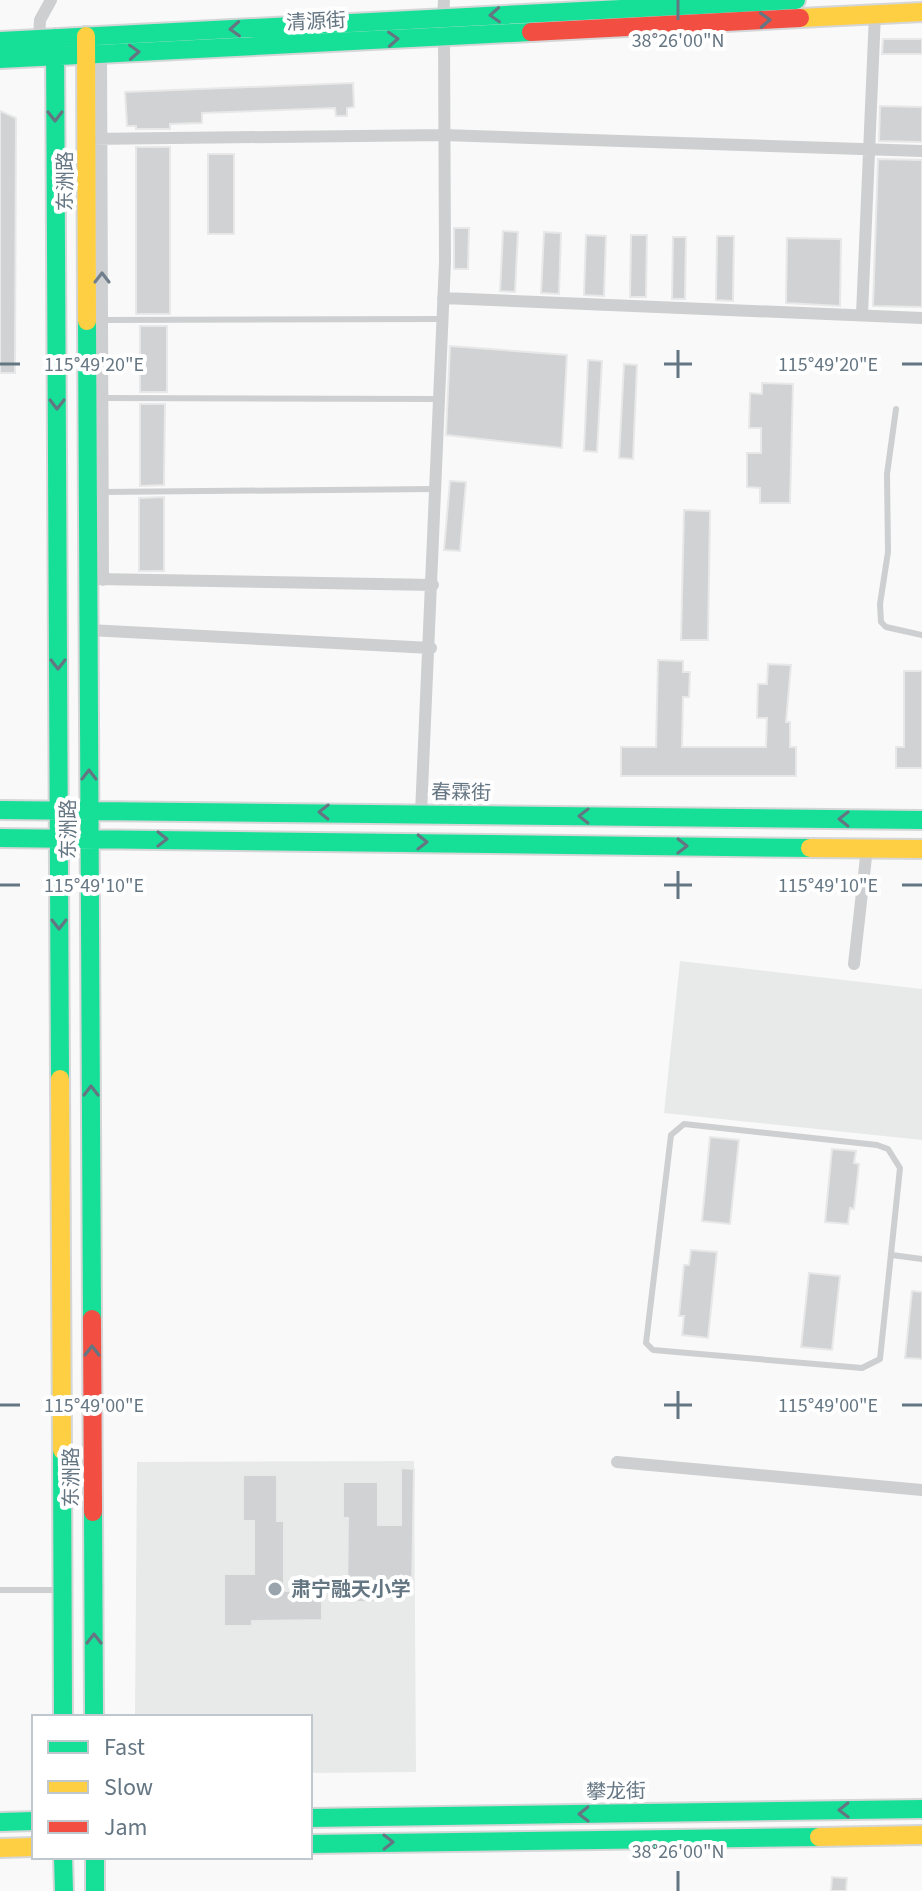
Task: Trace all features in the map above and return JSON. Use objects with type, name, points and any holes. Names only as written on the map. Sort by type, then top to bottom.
[{"type":"street","points":[[50,45],[40,20],[51,0]]},
{"type":"street","name":"清源街","points":[[0,41],[91,48],[443,18],[796,0]]},
{"type":"street","name":"清源街","points":[[443,18],[922,12]]},
{"type":"street","points":[[862,314],[875,14]]},
{"type":"street","points":[[421,813],[431,648],[443,319],[443,18]]},
{"type":"street","name":"清源街","points":[[0,59],[50,45]]},
{"type":"street","name":"东洲路","points":[[50,45],[59,810],[63,1715]]},
{"type":"street","name":"东洲路","points":[[91,48],[96,579],[89,630],[94,1715]]},
{"type":"street","points":[[433,585],[96,579],[103,492],[103,398],[94,139],[444,135],[922,151]]},
{"type":"street","points":[[443,298],[922,318]]},
{"type":"street","points":[[89,630],[431,648]]},
{"type":"street","name":"春霖街","points":[[0,810],[922,820]]},
{"type":"street","points":[[0,838],[922,849]]},
{"type":"street","points":[[854,964],[867,848]]},
{"type":"street","points":[[617,1462],[922,1490]]},
{"type":"street","name":"攀龙街","points":[[312,1818],[922,1809]]},
{"type":"street","points":[[0,1822],[32,1821]]},
{"type":"street","points":[[312,1844],[922,1835]]},
{"type":"street","points":[[0,1848],[32,1847]]},
{"type":"street","points":[[63,1859],[64,1891]]},
{"type":"street","points":[[95,1859],[95,1891]]},
{"type":"lane","points":[[102,320],[443,319]]},
{"type":"lane","points":[[103,398],[440,399]]},
{"type":"lane","points":[[896,409],[887,474],[888,552],[880,604],[881,622],[886,627],[922,635]]},
{"type":"lane","points":[[103,492],[437,489]]},
{"type":"lane","points":[[684,1124],[877,1145],[888,1149],[900,1168],[892,1255],[883,1352],[873,1364],[862,1368],[653,1350],[646,1343],[671,1135],[684,1124]]},
{"type":"lane","points":[[892,1255],[922,1259]]},
{"type":"lane","points":[[0,1590],[62,1590]]},
{"type":"shaded area","points":[[680,961],[922,989],[922,1140],[664,1113]]},
{"type":"shaded area","name":"肃宁融天小学","points":[[414,1461],[416,1772],[312,1773],[312,1715],[135,1715],[137,1462]]},
{"type":"building","points":[[883,39],[922,39],[922,54],[882,54]]},
{"type":"building","points":[[353,83],[354,107],[347,108],[347,116],[336,116],[335,108],[202,113],[202,123],[170,124],[170,129],[127,126],[125,92]]},
{"type":"building","points":[[880,106],[922,107],[922,142],[879,141]]},
{"type":"building","points":[[0,111],[16,118],[15,373],[0,373]]},
{"type":"building","points":[[136,147],[170,147],[170,314],[136,314]]},
{"type":"building","points":[[208,154],[234,154],[234,234],[208,234]]},
{"type":"building","points":[[878,159],[922,160],[922,307],[873,306]]},
{"type":"building","points":[[454,228],[469,228],[468,269],[454,269]]},
{"type":"building","points":[[503,231],[518,232],[515,292],[500,291]]},
{"type":"building","points":[[544,232],[561,233],[559,294],[541,293]]},
{"type":"building","points":[[586,235],[606,236],[604,296],[584,295]]},
{"type":"building","points":[[631,235],[647,235],[646,297],[630,297]]},
{"type":"building","points":[[717,236],[734,236],[733,301],[716,300]]},
{"type":"building","points":[[673,237],[686,237],[685,299],[672,299]]},
{"type":"building","points":[[787,238],[841,239],[840,306],[786,303]]},
{"type":"building","points":[[140,326],[167,326],[167,392],[140,392]]},
{"type":"building","points":[[450,346],[567,355],[562,448],[446,435]]},
{"type":"building","points":[[588,360],[602,361],[597,452],[584,451]]},
{"type":"building","points":[[624,364],[637,365],[633,459],[619,458]]},
{"type":"building","points":[[762,383],[793,384],[790,503],[760,503],[760,488],[747,487],[747,453],[761,453],[761,428],[749,428],[750,393],[762,394]]},
{"type":"building","points":[[140,404],[165,404],[164,485],[140,486]]},
{"type":"building","points":[[450,481],[466,482],[460,551],[444,550]]},
{"type":"building","points":[[164,497],[164,571],[139,571],[139,498]]},
{"type":"building","points":[[684,510],[710,511],[708,640],[681,640]]},
{"type":"building","points":[[658,660],[683,661],[683,672],[690,672],[689,697],[683,697],[682,747],[766,747],[767,718],[757,718],[758,684],[767,684],[768,664],[791,665],[786,722],[790,722],[790,747],[796,747],[796,776],[621,776],[621,747],[656,747]]},
{"type":"building","points":[[904,671],[922,671],[922,768],[896,768],[896,747],[904,747]]},
{"type":"building","points":[[710,1137],[739,1140],[730,1224],[702,1221]]},
{"type":"building","points":[[832,1149],[856,1151],[854,1163],[859,1164],[854,1209],[850,1208],[848,1224],[825,1222]]},
{"type":"building","points":[[691,1250],[717,1252],[708,1338],[682,1335],[684,1316],[679,1316],[684,1265],[689,1265]]},
{"type":"building","points":[[809,1273],[840,1276],[832,1350],[801,1347]]},
{"type":"building","points":[[912,1291],[922,1292],[922,1359],[905,1358]]},
{"type":"building","points":[[401,1468],[414,1469],[412,1590],[378,1589],[378,1602],[347,1602],[348,1518],[343,1518],[343,1482],[378,1482],[378,1525],[401,1525]]},
{"type":"building","points":[[243,1475],[277,1475],[277,1521],[284,1521],[284,1591],[322,1591],[322,1620],[252,1621],[252,1626],[224,1626],[224,1574],[254,1574],[254,1521],[243,1521]]},
{"type":"building","points":[[832,1877],[847,1878],[846,1891],[831,1891]]},
{"type":"traffic: fast","points":[[0,41],[796,0]]},
{"type":"traffic: fast","points":[[0,59],[531,32]]},
{"type":"traffic: fast","points":[[55,38],[60,1079]]},
{"type":"traffic: fast","points":[[87,321],[92,1319]]},
{"type":"traffic: fast","points":[[0,810],[922,820]]},
{"type":"traffic: fast","points":[[0,838],[810,848]]},
{"type":"traffic: fast","points":[[62,1450],[63,1715]]},
{"type":"traffic: fast","points":[[93,1512],[94,1715]]},
{"type":"traffic: fast","points":[[312,1818],[922,1809]]},
{"type":"traffic: fast","points":[[0,1822],[32,1821]]},
{"type":"traffic: fast","points":[[312,1844],[819,1837]]},
{"type":"traffic: fast","points":[[63,1859],[64,1891]]},
{"type":"traffic: fast","points":[[95,1859],[95,1891]]},
{"type":"traffic: slow","points":[[800,18],[922,12]]},
{"type":"traffic: slow","points":[[86,36],[87,321]]},
{"type":"traffic: slow","points":[[810,848],[922,849]]},
{"type":"traffic: slow","points":[[60,1079],[62,1450]]},
{"type":"traffic: slow","points":[[819,1837],[922,1835]]},
{"type":"traffic: slow","points":[[0,1848],[32,1847]]},
{"type":"traffic: jam","points":[[531,32],[800,18]]},
{"type":"traffic: jam","points":[[92,1319],[93,1512]]},
{"type":"place","name":"肃宁融天小学","points":[[275,1589]]}]
